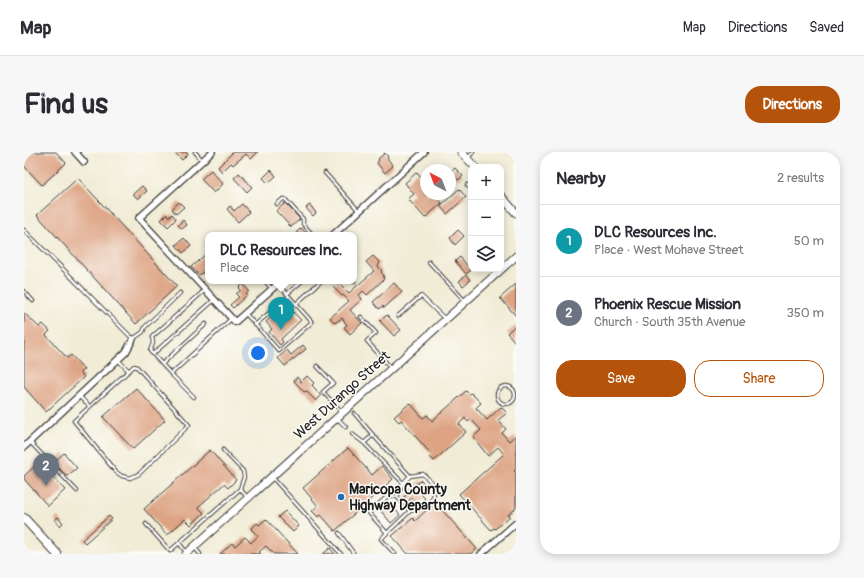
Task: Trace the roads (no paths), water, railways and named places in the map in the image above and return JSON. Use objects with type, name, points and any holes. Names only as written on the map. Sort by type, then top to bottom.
[{"type":"main road","points":[[24,518],[53,552]]},
{"type":"street","points":[[75,152],[84,162]]},
{"type":"street","points":[[212,152],[139,218],[233,320],[245,313],[277,284]]},
{"type":"street","points":[[336,232],[424,152]]},
{"type":"street","points":[[461,152],[472,164]]},
{"type":"street","points":[[504,199],[516,212]]},
{"type":"street","name":"West Durango Street","points":[[187,554],[516,256]]},
{"type":"street","points":[[24,447],[118,360],[126,352],[133,339]]},
{"type":"street","points":[[480,554],[516,522]]},
{"type":"lane","points":[[195,152],[202,161]]},
{"type":"lane","points":[[467,159],[473,152]]},
{"type":"lane","points":[[325,173],[359,211]]},
{"type":"lane","points":[[277,204],[285,199],[303,219],[303,224],[310,232]]},
{"type":"lane","points":[[24,230],[133,339],[143,332],[145,326],[180,293]]},
{"type":"lane","points":[[429,262],[465,302]]},
{"type":"lane","points":[[268,284],[272,289]]},
{"type":"lane","points":[[245,313],[279,352],[312,322],[280,284]]},
{"type":"lane","points":[[256,325],[299,284]]},
{"type":"lane","points":[[296,304],[318,284]]},
{"type":"lane","points":[[194,397],[150,351],[153,343],[152,337],[205,290]]},
{"type":"lane","points":[[24,291],[33,301]]},
{"type":"lane","points":[[398,316],[422,296],[446,319]]},
{"type":"lane","points":[[153,354],[214,300]]},
{"type":"lane","points":[[361,317],[376,334],[367,341],[392,368]]},
{"type":"lane","points":[[171,374],[233,320]]},
{"type":"lane","points":[[162,364],[206,324]]},
{"type":"lane","points":[[118,360],[128,371]]},
{"type":"lane","points":[[134,366],[137,367],[188,425],[136,476],[132,478],[127,478],[116,472],[74,420],[128,371],[134,366]]},
{"type":"lane","points":[[317,366],[333,382],[323,392],[340,415],[346,427]]},
{"type":"lane","points":[[513,389],[516,386]]},
{"type":"lane","points":[[508,387],[513,389],[515,394],[512,401],[505,404],[498,398],[498,392],[502,388],[508,387]]},
{"type":"lane","points":[[79,396],[90,406]]},
{"type":"lane","points":[[354,413],[410,476]]},
{"type":"lane","points":[[352,434],[364,443],[403,483]]},
{"type":"lane","points":[[364,443],[373,435]]},
{"type":"lane","points":[[29,442],[77,492]]},
{"type":"lane","points":[[146,524],[170,551],[240,489],[244,477],[243,472],[223,450]]},
{"type":"lane","points":[[395,554],[381,539],[410,512],[427,505],[433,498],[435,492],[432,484],[423,474],[410,476],[403,483],[397,497]]},
{"type":"lane","points":[[272,477],[341,554]]},
{"type":"lane","points":[[240,489],[248,498]]},
{"type":"lane","points":[[387,533],[369,513],[389,495],[397,497],[410,512]]},
{"type":"lane","points":[[339,533],[354,554]]},
{"type":"lane","points":[[179,543],[187,554]]},
{"type":"lane","points":[[194,547],[200,554]]},
{"type":"place","name":"DLC Resources Inc.","points":[[281,330]]},
{"type":"place","name":"Phoenix Rescue Mission","points":[[46,486]]},
{"type":"place","name":"Maricopa County Highway Department","points":[[341,497]]}]
